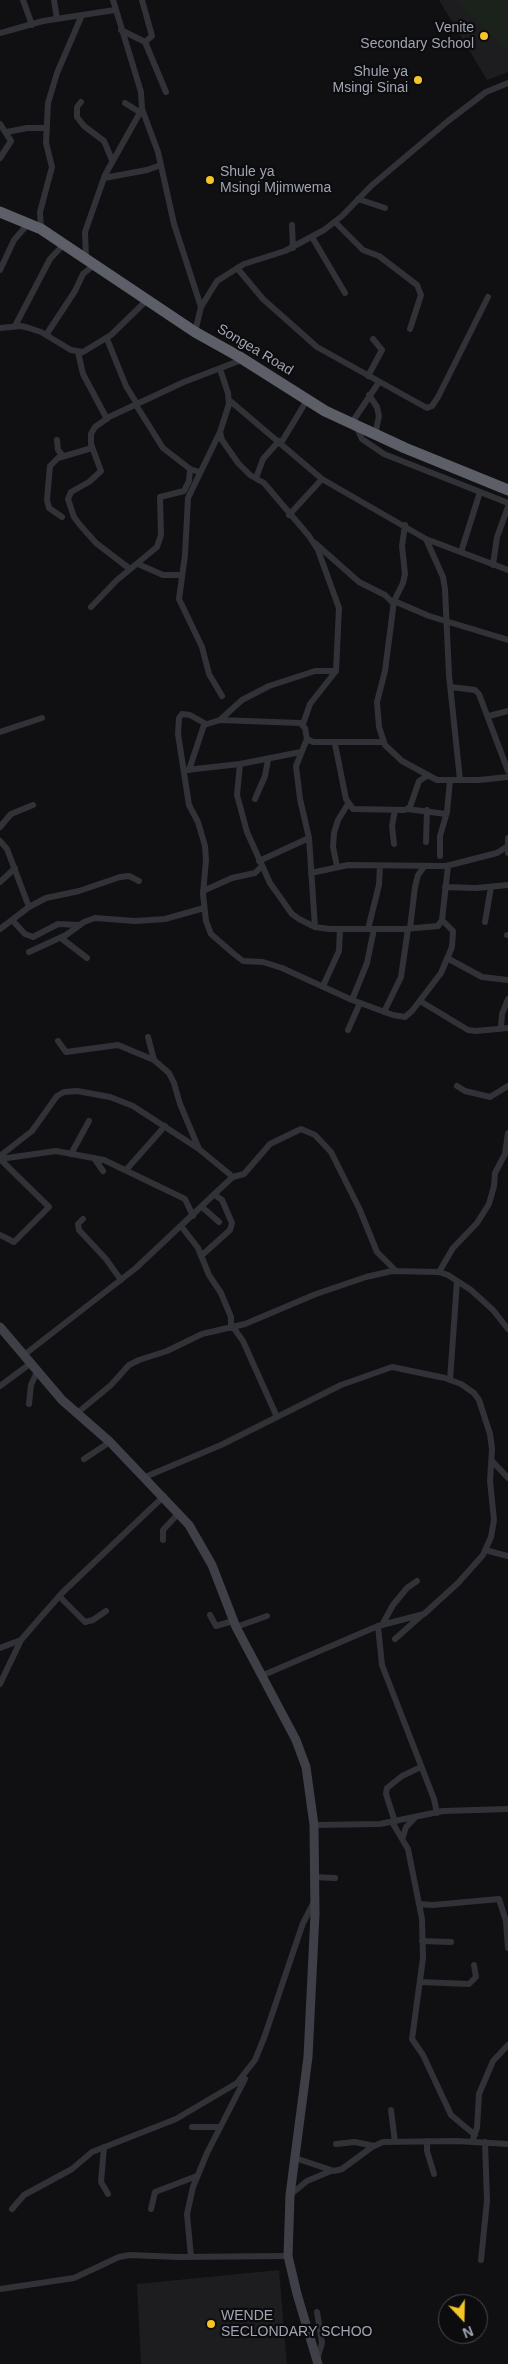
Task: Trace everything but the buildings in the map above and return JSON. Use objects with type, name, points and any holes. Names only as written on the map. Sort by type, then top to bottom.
[{"type":"highway","name":"Songea Road","points":[[0,212],[41,229],[196,332],[244,359],[307,400],[375,435],[508,490]]},
{"type":"street","points":[[23,0],[32,25]]},
{"type":"street","points":[[54,0],[57,19]]},
{"type":"street","points":[[112,0],[141,92],[141,111],[161,165],[174,224],[202,307]]},
{"type":"street","points":[[142,0],[152,36],[145,42]]},
{"type":"street","points":[[0,32],[57,19],[115,10]]},
{"type":"street","points":[[41,229],[40,212],[52,167],[46,143],[48,103],[82,15]]},
{"type":"street","points":[[121,30],[145,42],[166,92]]},
{"type":"street","points":[[196,332],[202,307],[217,282],[237,268],[293,248],[335,222],[358,199],[448,121],[486,92],[508,83]]},
{"type":"street","points":[[81,102],[77,107],[77,117],[84,126],[104,141],[112,160]]},
{"type":"street","points":[[125,103],[141,111]]},
{"type":"street","points":[[46,335],[70,298],[90,260],[85,232],[112,160],[141,111]]},
{"type":"street","points":[[0,124],[7,132],[11,141],[0,158]]},
{"type":"street","points":[[7,132],[27,128],[47,128]]},
{"type":"street","points":[[104,178],[147,170],[161,165]]},
{"type":"street","points":[[358,199],[385,208]]},
{"type":"street","points":[[335,222],[363,250],[379,256],[417,284],[421,295],[410,329]]},
{"type":"street","points":[[0,270],[14,240],[28,224]]},
{"type":"street","points":[[292,225],[293,248]]},
{"type":"street","points":[[312,237],[345,293]]},
{"type":"street","points":[[15,326],[50,259],[64,244]]},
{"type":"street","points":[[237,268],[263,299],[316,347],[423,407],[432,406],[488,297]]},
{"type":"street","points":[[0,328],[15,326],[28,328],[78,352],[88,350],[107,339],[148,299]]},
{"type":"street","points":[[107,339],[126,386],[164,448],[190,469],[199,472]]},
{"type":"street","points":[[368,376],[382,350],[373,339]]},
{"type":"street","points":[[78,352],[83,374],[107,419]]},
{"type":"street","points":[[130,569],[96,543],[74,517],[69,494],[101,471],[92,448],[91,434],[95,427],[107,419],[137,404],[244,359]]},
{"type":"street","points":[[220,369],[229,400],[220,432],[188,498],[185,555],[181,574],[179,601],[202,647],[209,674],[222,696]]},
{"type":"street","points":[[379,382],[369,395],[353,425],[362,439],[384,454],[508,503]]},
{"type":"street","points":[[369,395],[377,407],[379,416],[375,435]]},
{"type":"street","points":[[229,400],[322,479],[405,525],[426,539],[508,570]]},
{"type":"street","points":[[256,478],[263,459],[280,442],[307,400]]},
{"type":"street","points":[[220,432],[222,440],[238,463],[264,483],[312,541],[359,582],[394,602],[447,622],[508,640]]},
{"type":"street","points":[[57,440],[58,450],[63,456]]},
{"type":"street","points":[[62,517],[49,508],[47,500],[50,466],[54,461],[63,456],[92,448]]},
{"type":"street","points":[[91,607],[160,543],[160,497],[184,491],[189,481],[190,469]]},
{"type":"street","points":[[289,515],[322,479]]},
{"type":"street","points":[[461,552],[480,492]]},
{"type":"street","points":[[493,565],[497,537],[508,507]]},
{"type":"street","points":[[405,525],[402,546],[405,574],[394,602],[385,670],[377,702],[384,742],[402,761],[437,780],[508,777]]},
{"type":"street","points":[[426,539],[443,577],[460,780]]},
{"type":"street","points":[[312,541],[339,608],[336,671],[310,704],[303,724],[306,739],[296,766],[297,781],[309,838],[315,927]]},
{"type":"street","points":[[138,564],[163,575],[181,574]]},
{"type":"street","points":[[220,720],[242,700],[268,686],[315,671],[329,669],[336,671]]},
{"type":"street","points":[[451,687],[475,690],[483,700],[508,771]]},
{"type":"street","points":[[490,716],[508,711]]},
{"type":"street","points":[[206,724],[185,714],[179,718],[178,734],[186,770],[189,805],[202,834],[205,846],[204,908],[211,934],[243,961],[268,963],[352,1000],[384,1012],[405,1017],[441,973],[447,958],[454,938],[453,931],[442,920]]},
{"type":"street","points":[[0,732],[42,718]]},
{"type":"street","points":[[186,770],[202,729],[206,724],[220,720],[303,724]]},
{"type":"street","points":[[306,739],[313,742],[335,744],[384,742]]},
{"type":"street","points":[[335,744],[348,804],[353,809],[395,810],[407,808],[446,814]]},
{"type":"street","points":[[186,770],[240,764],[254,760],[268,760],[275,756],[301,752]]},
{"type":"street","points":[[256,799],[265,776],[268,760]]},
{"type":"street","points":[[240,764],[237,795],[247,832],[260,863],[270,883],[292,914],[315,927],[371,929],[433,928],[438,926],[442,920],[448,866]]},
{"type":"street","points":[[407,808],[412,803],[414,789],[418,781],[427,776]]},
{"type":"street","points":[[440,856],[440,836],[446,814],[450,780]]},
{"type":"street","points":[[337,866],[333,847],[334,833],[338,820],[348,804]]},
{"type":"street","points":[[0,827],[11,814],[33,805]]},
{"type":"street","points":[[394,844],[392,826],[395,810]]},
{"type":"street","points":[[426,842],[427,810]]},
{"type":"street","points":[[203,890],[226,880],[256,873],[260,863],[309,838]]},
{"type":"street","points":[[508,838],[508,853]]},
{"type":"street","points":[[0,841],[7,849],[16,868],[29,907]]},
{"type":"street","points":[[311,873],[337,866],[448,866],[497,853],[508,846]]},
{"type":"street","points":[[352,1000],[369,958],[380,866]]},
{"type":"street","points":[[384,1012],[402,977],[415,887],[418,875],[424,867]]},
{"type":"street","points":[[0,882],[16,868]]},
{"type":"street","points":[[0,929],[29,907],[46,898],[79,891],[110,879],[129,876],[139,881]]},
{"type":"street","points":[[445,886],[476,888],[508,886]]},
{"type":"street","points":[[485,922],[491,887]]},
{"type":"street","points":[[29,952],[61,938],[80,925],[95,918],[135,921],[165,919],[204,908]]},
{"type":"street","points":[[12,920],[25,934],[33,937],[58,924],[80,925]]},
{"type":"street","points":[[323,986],[336,959],[340,929]]},
{"type":"street","points":[[61,938],[87,958]]},
{"type":"street","points":[[447,958],[482,977],[508,980]]},
{"type":"street","points":[[420,1001],[468,1030],[476,1032],[505,1028],[502,1014],[508,999]]},
{"type":"street","points":[[348,1030],[360,1002]]},
{"type":"street","points":[[148,1037],[154,1060]]},
{"type":"street","points":[[58,1041],[66,1052],[118,1045],[154,1060],[168,1073],[174,1083],[186,1119],[199,1149]]},
{"type":"street","points":[[457,1086],[465,1091],[490,1097],[508,1086]]},
{"type":"street","points":[[0,1158],[25,1138],[56,1096],[71,1090],[110,1097],[133,1106],[199,1149],[233,1178]]},
{"type":"street","points":[[71,1154],[89,1121]]},
{"type":"street","points":[[126,1170],[165,1126]]},
{"type":"street","points":[[24,1355],[121,1280],[233,1178],[244,1174],[270,1144],[296,1131],[306,1130],[324,1143],[331,1152],[359,1208],[377,1252],[396,1271]]},
{"type":"street","points":[[440,1272],[453,1248],[477,1223],[489,1204],[495,1173],[505,1154],[508,1133]]},
{"type":"street","points":[[0,1158],[56,1151],[104,1160],[185,1199],[193,1216]]},
{"type":"street","points":[[0,1158],[49,1207],[14,1242],[0,1234]]},
{"type":"street","points":[[94,1158],[102,1171]]},
{"type":"street","points":[[201,1256],[230,1230],[232,1223],[222,1200],[215,1194]]},
{"type":"street","points":[[202,1207],[219,1222]]},
{"type":"street","points":[[83,1219],[78,1224],[79,1230],[106,1259],[121,1280]]},
{"type":"street","points":[[181,1226],[201,1256],[209,1275],[221,1293],[229,1312],[232,1328],[244,1341],[277,1417]]},
{"type":"street","points":[[76,1414],[112,1385],[129,1365],[167,1351],[202,1334],[232,1328],[366,1276],[396,1271],[440,1272],[457,1281],[493,1310],[508,1329]]},
{"type":"street","points":[[450,1380],[457,1281]]},
{"type":"street","points":[[0,1327],[31,1363],[36,1372],[76,1414],[110,1442],[164,1496],[189,1525],[212,1565],[235,1624],[286,1720],[303,1758],[308,1775],[314,1825],[314,1902],[308,2057],[290,2195],[288,2256],[317,2362]]},
{"type":"street","points":[[0,1386],[31,1363]]},
{"type":"street","points":[[145,1477],[170,1468],[341,1385],[392,1367],[450,1380],[469,1390],[479,1400],[490,1434],[492,1461],[490,1481],[494,1528],[485,1550],[471,1569],[431,1610],[395,1639]]},
{"type":"street","points":[[29,1404],[31,1386],[36,1372]]},
{"type":"street","points":[[84,1459],[110,1442]]},
{"type":"street","points":[[492,1461],[508,1478]]},
{"type":"street","points":[[0,1684],[21,1640],[59,1596],[164,1496]]},
{"type":"street","points":[[163,1540],[163,1530],[178,1514]]},
{"type":"street","points":[[485,1550],[508,1556]]},
{"type":"street","points":[[417,1581],[407,1588],[393,1605],[380,1626],[382,1665],[434,1798],[437,1813]]},
{"type":"street","points":[[59,1596],[85,1622],[93,1620],[106,1611]]},
{"type":"street","points":[[210,1615],[216,1626],[235,1624],[267,1616]]},
{"type":"street","points":[[261,1676],[380,1626],[423,1615]]},
{"type":"street","points":[[0,1648],[21,1640]]},
{"type":"street","points":[[421,1767],[402,1776],[387,1788],[386,1794],[393,1822],[403,1838],[411,1862],[422,1919],[420,1982],[412,2039],[423,2055],[451,2115],[473,2138]]},
{"type":"street","points":[[314,1825],[393,1822],[457,1810],[491,1811],[508,1809]]},
{"type":"street","points":[[403,1838],[406,1827],[415,1818]]},
{"type":"street","points":[[314,1877],[335,1878]]},
{"type":"street","points":[[419,1904],[433,1905],[499,1900],[506,1922],[508,1948]]},
{"type":"street","points":[[191,2257],[187,2214],[197,2176],[264,2038],[302,1923],[314,1902]]},
{"type":"street","points":[[422,1941],[451,1942]]},
{"type":"street","points":[[420,1982],[469,1984],[476,1977],[474,1965]]},
{"type":"street","points":[[473,2138],[479,2094],[494,2061],[508,2045]]},
{"type":"street","points":[[12,2209],[24,2195],[72,2169],[92,2152],[176,2119],[203,2106],[228,2091],[246,2074]]},
{"type":"street","points":[[391,2110],[395,2142]]},
{"type":"street","points":[[192,2127],[220,2127]]},
{"type":"street","points":[[336,2144],[355,2142],[374,2146],[395,2142],[473,2138],[485,2142],[508,2144]]},
{"type":"street","points":[[427,2141],[427,2151],[434,2174]]},
{"type":"street","points":[[481,2260],[487,2201],[485,2142]]},
{"type":"street","points":[[290,2195],[307,2181],[332,2170],[342,2169],[374,2146]]},
{"type":"street","points":[[104,2147],[100,2182],[108,2194]]},
{"type":"street","points":[[295,2158],[332,2170]]},
{"type":"street","points":[[151,2210],[155,2192],[197,2176]]},
{"type":"street","points":[[0,2289],[74,2278],[119,2257],[130,2255],[191,2257],[288,2256]]},
{"type":"street","points":[[317,2312],[322,2343],[317,2362]]},
{"type":"shaded area","name":"Venite Secondary School","points":[[439,0],[508,0],[508,72],[487,80]]},
{"type":"shaded area","points":[[461,0],[508,0],[508,51],[459,2]]},
{"type":"shaded area","name":"WENDE SECLONDARY SCHOO","points":[[279,2270],[287,2364],[141,2364],[137,2284]]},
{"type":"place","name":"Venite Secondary School","points":[[484,36]]},
{"type":"place","name":"Shule ya Msingi Sinai","points":[[418,80]]},
{"type":"place","name":"Shule ya Msingi Mjimwema","points":[[210,180]]},
{"type":"place","name":"WENDE SECLONDARY SCHOO","points":[[211,2324]]}]
